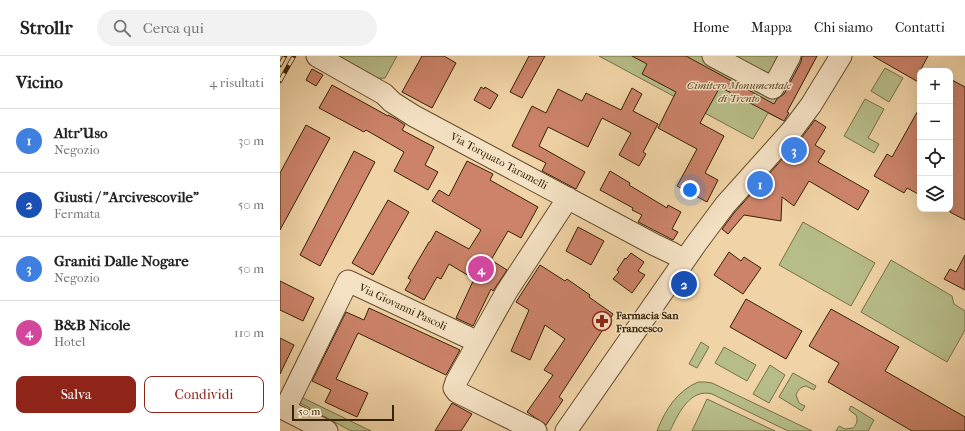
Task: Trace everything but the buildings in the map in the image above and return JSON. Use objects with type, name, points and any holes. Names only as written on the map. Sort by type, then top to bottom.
[{"type":"street","name":"Via Torquato Taramelli","points":[[317,56],[384,94],[392,102],[414,116],[684,260]]},
{"type":"street","points":[[713,56],[773,88],[790,56]]},
{"type":"street","points":[[566,431],[704,232],[725,205],[793,129],[841,56]]},
{"type":"street","points":[[536,431],[457,392],[454,388],[507,291],[568,198]]},
{"type":"street","name":"Via Giovanni Pascoli","points":[[283,408],[298,384],[348,281],[478,342]]},
{"type":"street","points":[[283,408],[327,431]]},
{"type":"green space","points":[[328,56],[397,56],[385,78],[368,79]]},
{"type":"green space","name":"Cimitero Monumentale di Trento","points":[[599,56],[817,56],[782,120],[768,113],[753,139]]},
{"type":"green space","points":[[885,68],[903,78],[889,102],[871,91]]},
{"type":"green space","points":[[865,99],[884,109],[868,138],[879,144],[874,153],[844,136]]},
{"type":"green space","points":[[803,222],[875,263],[851,306],[779,265]]},
{"type":"green space","points":[[891,260],[952,296],[954,304],[965,311],[965,330],[947,362],[861,312]]},
{"type":"green space","points":[[701,342],[709,347],[697,368],[689,364]]},
{"type":"green space","points":[[724,347],[756,365],[747,381],[715,363]]},
{"type":"green space","points":[[770,365],[785,375],[769,403],[753,394]]},
{"type":"green space","points":[[793,373],[816,386],[814,390],[806,386],[801,388],[796,395],[799,403],[805,406],[802,411],[779,397]]},
{"type":"green space","points":[[698,382],[712,383],[812,431],[788,431],[712,394],[704,393],[697,395],[686,404],[681,410],[670,431],[657,431],[668,409],[678,396],[684,390]]},
{"type":"green space","points":[[299,396],[371,431],[351,431],[320,414],[313,416],[307,413],[310,408],[296,401]]},
{"type":"green space","points":[[707,399],[775,431],[692,431]]},
{"type":"green space","points":[[851,406],[874,420],[868,431],[836,431],[839,426],[845,429],[853,428],[855,425],[857,417],[849,410]]},
{"type":"railway","points":[[280,65],[285,56]]},
{"type":"railway","points":[[280,81],[294,56]]},
{"type":"place","name":"Graniti Dalle Nogare","points":[[794,150]]},
{"type":"place","name":"Altr'Uso","points":[[760,184]]},
{"type":"place","name":"B&B Nicole","points":[[481,269]]},
{"type":"place","name":"Giusti / \"Arcivescovile\"","points":[[684,284]]},
{"type":"place","name":"Farmacia San Francesco","points":[[602,321]]}]
